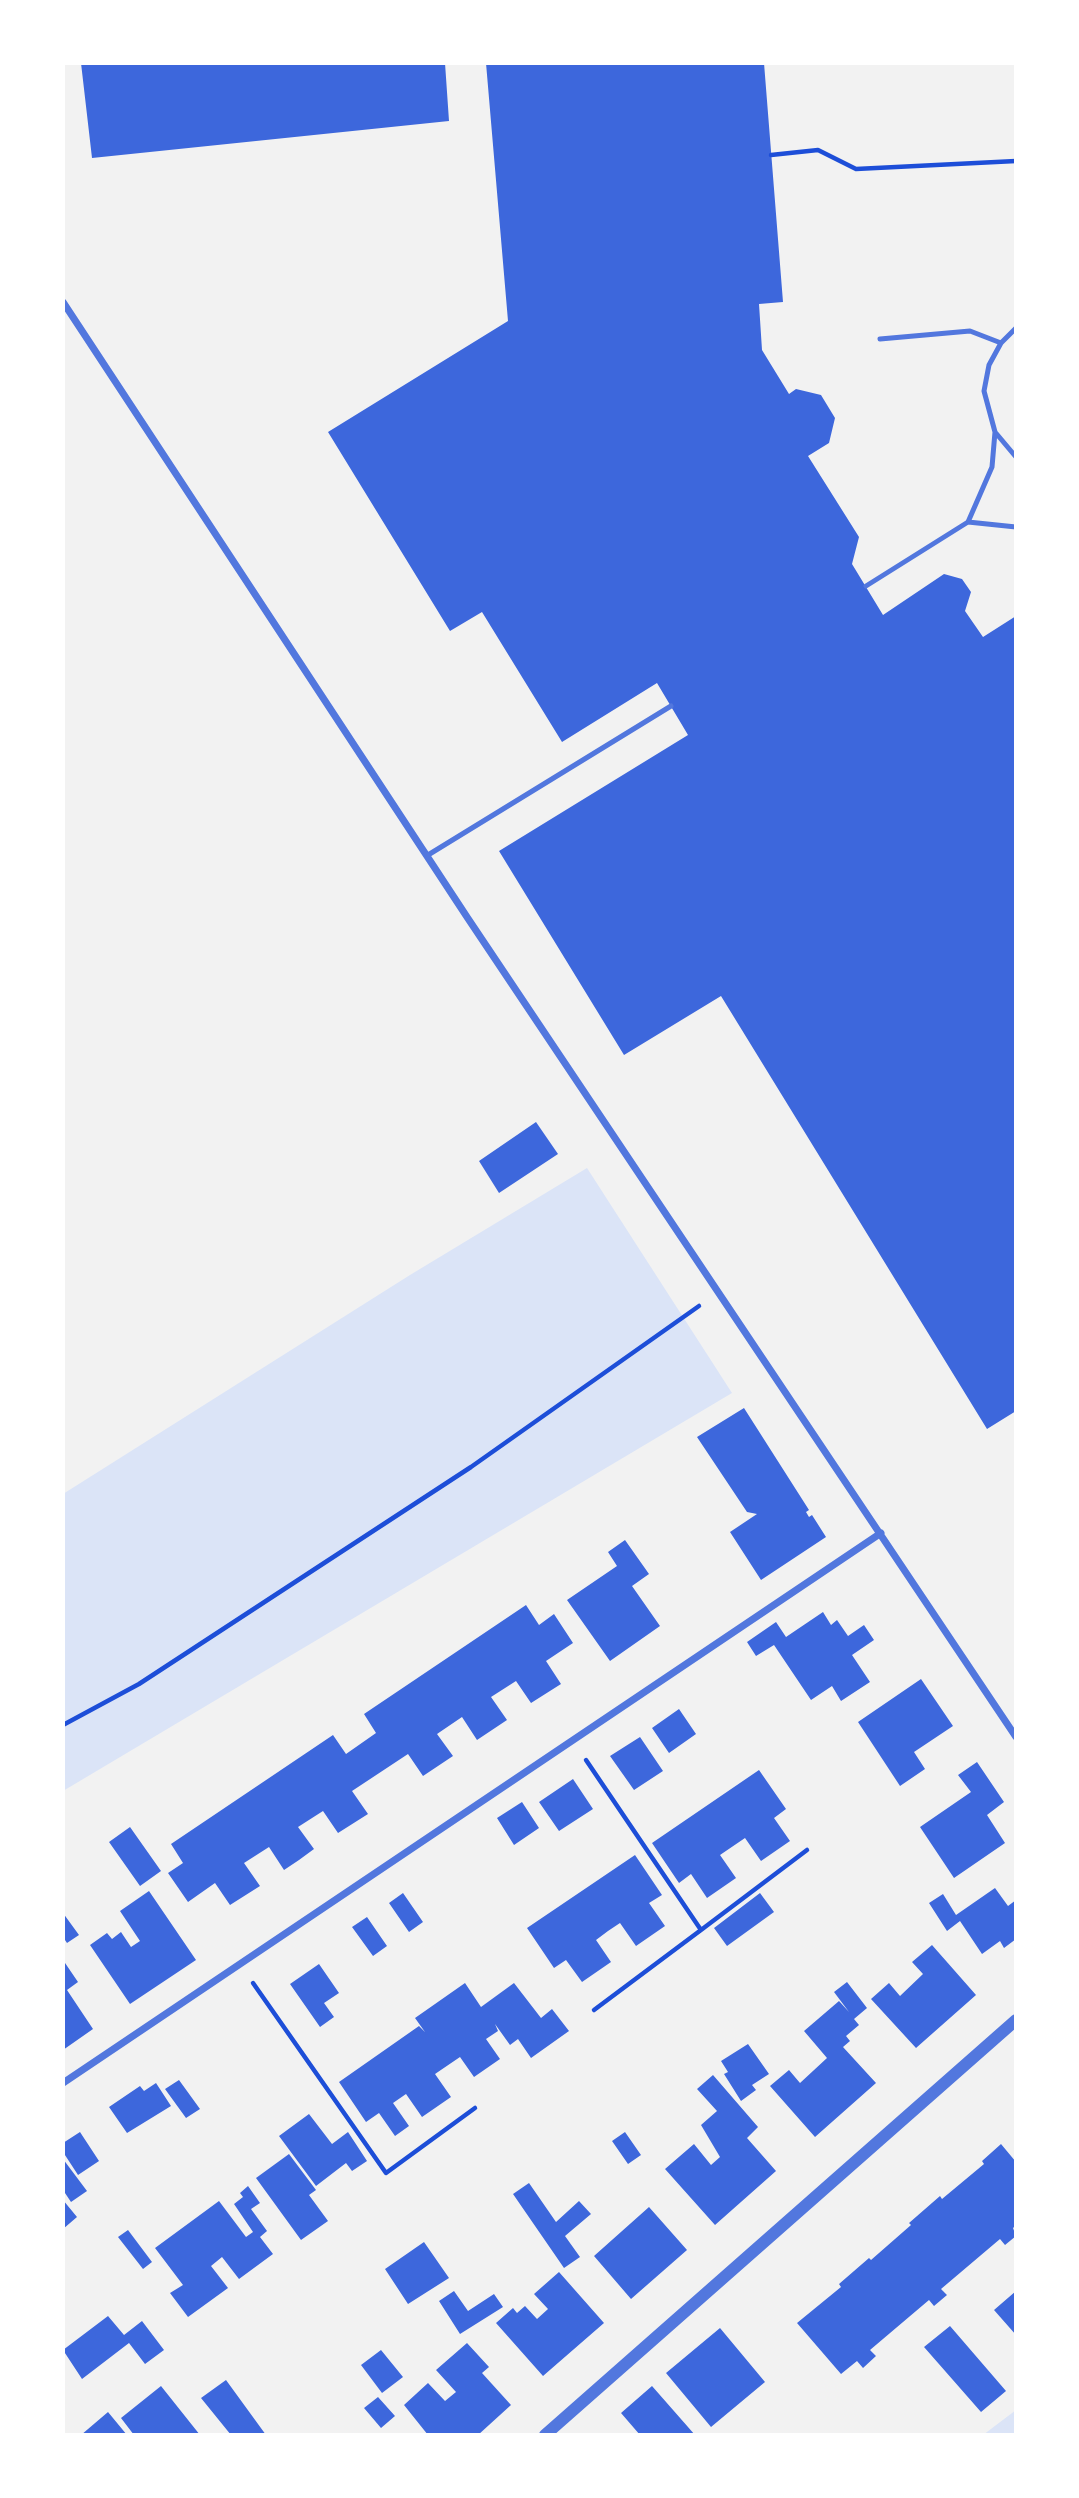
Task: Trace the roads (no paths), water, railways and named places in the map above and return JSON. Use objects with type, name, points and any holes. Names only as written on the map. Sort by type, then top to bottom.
[{"type":"street","points":[[63,302],[718,1293],[1016,1737]]},
{"type":"street","points":[[63,2083],[574,1742],[881,1533]]},
{"type":"street","points":[[545,2435],[1016,2020]]},
{"type":"lane","points":[[866,586],[968,522],[992,467],[995,432],[984,391],[989,365],[1001,343],[1016,328]]},
{"type":"lane","points":[[880,339],[970,331],[1001,343]]},
{"type":"lane","points":[[995,432],[1016,457]]},
{"type":"lane","points":[[968,522],[1016,527]]},
{"type":"lane","points":[[428,855],[671,706]]}]
